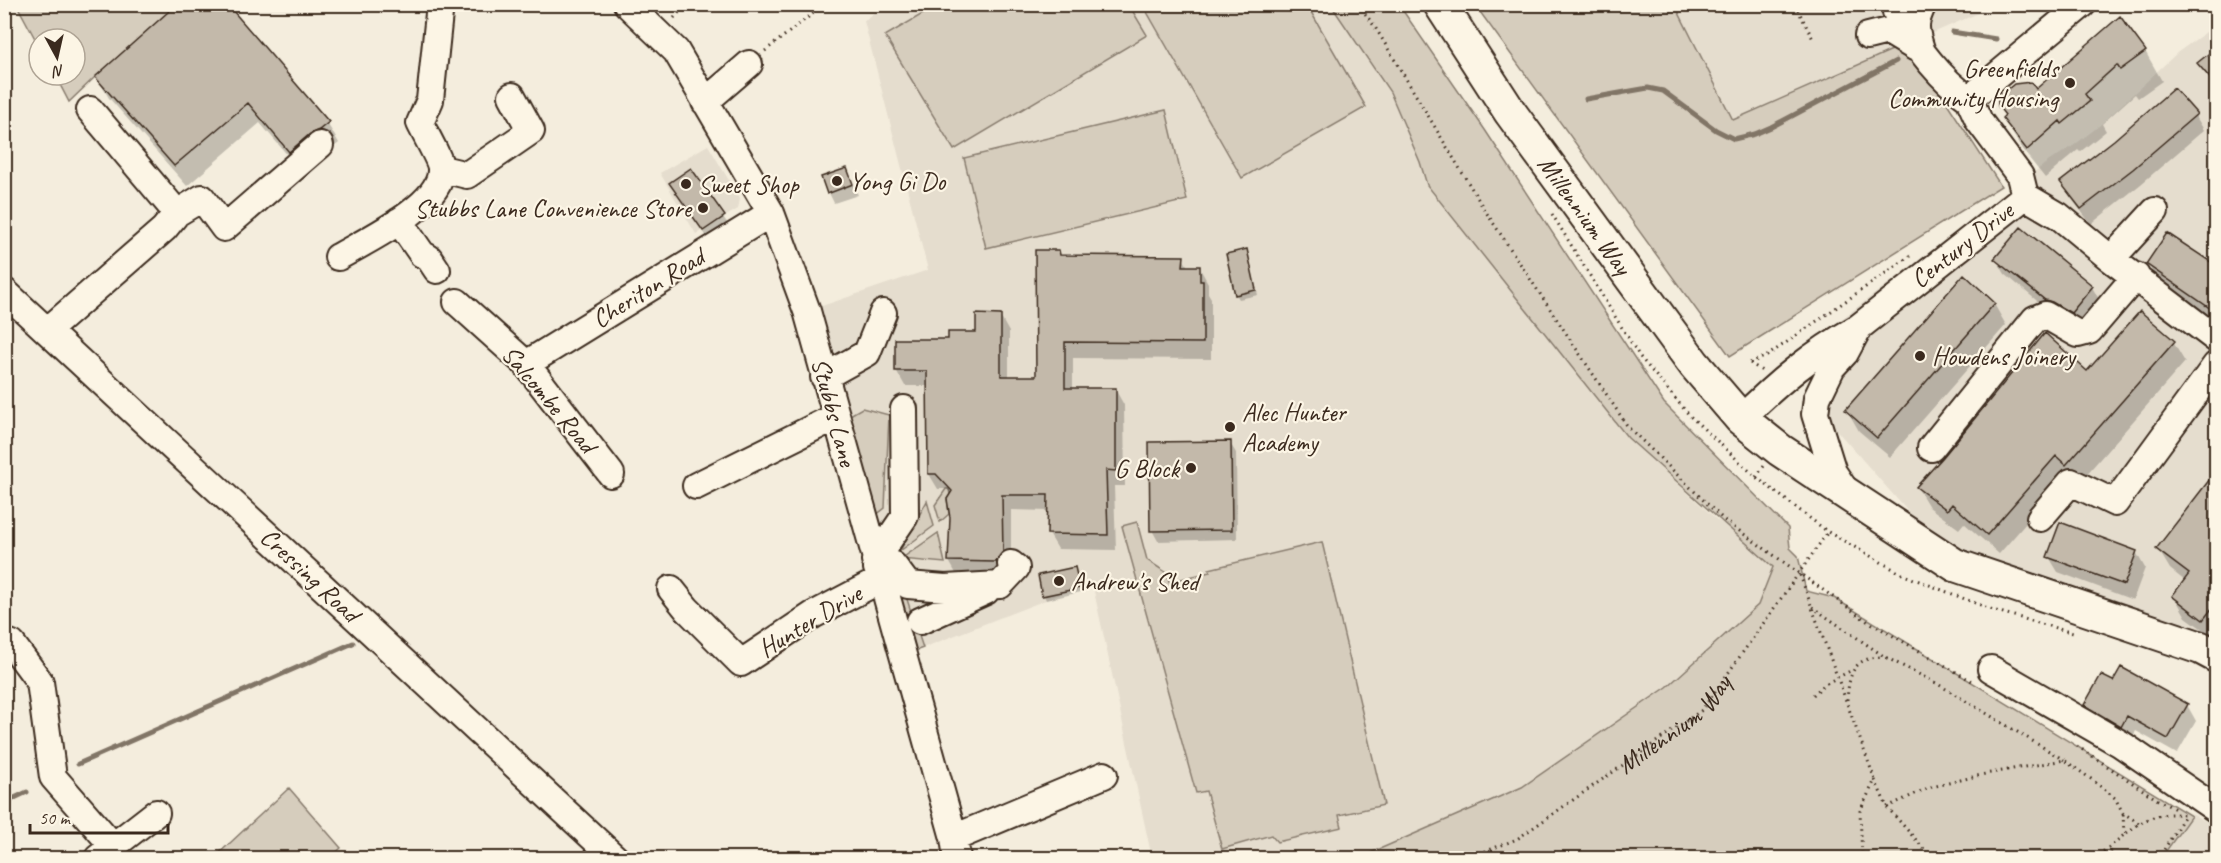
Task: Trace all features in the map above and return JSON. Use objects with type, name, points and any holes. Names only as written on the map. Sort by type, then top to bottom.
[{"type":"main road","name":"Millennium Way","points":[[1440,4],[1510,112],[1694,364],[1741,419],[1777,447],[1954,565],[2200,648],[2217,656]]},
{"type":"street","points":[[339,257],[411,214],[437,190],[442,169],[420,123],[430,100],[440,4]]},
{"type":"street","name":"Stubbs Lane","points":[[627,4],[676,51],[771,213],[807,311],[956,848]]},
{"type":"street","points":[[1922,52],[1915,31],[1915,23],[1923,4]]},
{"type":"street","points":[[1969,99],[2083,4]]},
{"type":"street","points":[[1922,52],[1903,8],[1873,25],[1868,36],[1888,31],[1922,52],[1954,88],[1969,99],[1979,121],[2020,176],[2025,196]]},
{"type":"street","points":[[705,102],[749,64]]},
{"type":"street","points":[[442,169],[467,175],[531,131],[512,96]]},
{"type":"street","points":[[90,110],[177,213]]},
{"type":"street","points":[[47,331],[164,229],[177,213],[202,198],[224,228],[320,145]]},
{"type":"street","name":"Century Drive","points":[[1848,495],[1833,472],[1815,414],[1817,398],[1832,367],[1845,353],[1859,327],[2025,196],[2059,216],[2111,259],[2217,339]]},
{"type":"street","points":[[2111,259],[2155,211]]},
{"type":"street","name":"Cheriton Road","points":[[526,364],[771,213]]},
{"type":"street","points":[[399,221],[422,254],[429,258],[437,270]]},
{"type":"street","points":[[1931,448],[2035,319],[2045,315],[2078,334],[2089,331],[2136,276]]},
{"type":"street","name":"Cressing Road","points":[[4,291],[615,858]]},
{"type":"street","name":"Salcombe Road","points":[[458,302],[526,364],[611,474]]},
{"type":"street","points":[[824,377],[867,353],[883,313]]},
{"type":"street","points":[[1741,419],[1778,382],[1827,345],[1859,327]]},
{"type":"street","points":[[2040,518],[2072,482],[2115,502],[2217,365]]},
{"type":"street","points":[[878,569],[904,516],[904,409]]},
{"type":"street","points":[[696,486],[835,417]]},
{"type":"street","points":[[878,569],[893,564],[908,585],[945,588],[1005,574],[920,621]]},
{"type":"street","name":"Hunter Drive","points":[[671,589],[687,609],[741,663],[878,569]]},
{"type":"street","points":[[4,641],[12,644],[40,682],[54,777],[106,853],[156,813]]},
{"type":"street","points":[[1984,676],[2121,744],[2217,809]]},
{"type":"street","points":[[956,848],[1104,775]]},
{"type":"path","points":[[749,64],[825,4]]},
{"type":"path","points":[[1358,4],[1375,27],[1484,208],[1628,427],[1724,520],[1867,621],[1984,676]]},
{"type":"path","points":[[1795,4],[1814,41]]},
{"type":"path","points":[[1778,382],[1750,363],[1767,356],[1919,250]]},
{"type":"path","points":[[1756,477],[1777,447]]},
{"type":"path","name":"Millennium Way","points":[[1468,858],[1517,839],[1702,710],[1828,532]]},
{"type":"path","points":[[1799,573],[1846,704],[1887,807],[1932,858]]},
{"type":"path","points":[[1811,606],[1884,657],[1936,683],[2064,760],[2115,798],[2123,813],[2124,833]]},
{"type":"path","points":[[1813,694],[1853,669],[1858,663],[1870,658],[1884,657]]},
{"type":"path","points":[[1846,704],[1853,669]]},
{"type":"path","points":[[2074,744],[2158,800],[2185,815]]},
{"type":"path","points":[[1887,807],[1928,788],[1985,774],[2064,760]]},
{"type":"path","points":[[1862,858],[1860,811],[1875,780]]},
{"type":"path","points":[[2123,813],[2139,823]]},
{"type":"path","points":[[2093,858],[2112,847],[2124,833],[2139,823],[2172,813],[2192,816]]},
{"type":"path","points":[[2159,858],[2185,815]]},
{"type":"path","points":[[2109,858],[2112,847]]},
{"type":"shaded area","points":[[17,5],[190,5],[87,85],[87,27],[29,27]]},
{"type":"shaded area","name":"Alec Hunter Academy","points":[[886,5],[1340,5],[1628,438],[1717,520],[1790,558],[1694,701],[1428,858],[1152,858],[1092,582],[902,656],[807,311],[928,270],[864,21]]},
{"type":"shaded area","points":[[938,5],[1129,5],[1147,35],[954,150],[885,36]]},
{"type":"shaded area","points":[[1143,5],[1307,5],[1366,107],[1242,178]]},
{"type":"shaded area","points":[[1331,5],[1399,5],[1485,130],[1664,403],[1788,528],[1790,548],[1798,556],[1806,591],[1834,598],[2191,816],[2161,858],[1359,858],[1522,787],[1667,687],[1758,605],[1773,567],[1628,438],[1427,185],[1420,162],[1390,92]]},
{"type":"shaded area","points":[[1475,5],[1675,5],[1733,120],[1908,43],[2001,186],[1730,356]]},
{"type":"shaded area","points":[[1675,5],[1997,5],[1733,120]]},
{"type":"shaded area","points":[[2216,25],[2216,656],[1955,565],[1824,416],[1814,340],[2049,161],[2099,126],[2178,52]]},
{"type":"shaded area","points":[[61,87],[85,87],[69,102]]},
{"type":"shaded area","points":[[1166,110],[1187,200],[986,248],[964,158]]},
{"type":"shaded area","points":[[708,145],[740,199],[738,209],[696,234],[660,173]]},
{"type":"shaded area","points":[[862,408],[889,415],[885,508],[871,519],[850,415]]},
{"type":"shaded area","points":[[946,489],[949,489],[950,495],[947,499],[949,514],[940,522],[935,505]]},
{"type":"shaded area","points":[[927,501],[934,526],[900,551]]},
{"type":"shaded area","points":[[1137,522],[1147,560],[1167,573],[1169,582],[1210,572],[1209,569],[1322,542],[1384,805],[1339,815],[1342,827],[1277,842],[1271,835],[1222,849],[1206,791],[1196,793],[1122,526]]},
{"type":"shaded area","points":[[938,533],[945,563],[901,559]]},
{"type":"shaded area","points":[[899,575],[923,648],[907,654],[888,578]]},
{"type":"shaded area","points":[[289,788],[341,848],[330,858],[214,858]]},
{"type":"shaded area","points":[[2190,813],[2216,827],[2216,858],[2162,858]]},
{"type":"building","points":[[177,4],[227,4],[329,122],[289,152],[248,103],[174,166],[95,77]]},
{"type":"building","name":"Greenfields Community Housing","points":[[2120,16],[2146,51],[2120,70],[2117,65],[2085,94],[2090,101],[2062,124],[2060,121],[2027,150],[2002,118],[2005,115],[1998,106],[1998,98],[2014,84],[2031,82],[2036,89]]},
{"type":"building","points":[[2217,47],[2217,86],[2197,63]]},
{"type":"building","points":[[2174,88],[2197,114],[2133,169],[2081,209],[2060,182],[2114,140]]},
{"type":"building","name":"Stubbs Lane Convenience Store","points":[[691,168],[725,216],[703,231],[669,183]]},
{"type":"building","name":"Yong Gi Do","points":[[847,168],[853,184],[827,194],[821,177]]},
{"type":"building","points":[[2021,227],[2093,286],[2071,313],[2045,300],[1994,259]]},
{"type":"building","points":[[2167,233],[2217,266],[2217,313],[2146,264]]},
{"type":"building","points":[[1247,249],[1256,290],[1235,295],[1226,254]]},
{"type":"building","points":[[1035,250],[1059,250],[1060,255],[1184,256],[1183,266],[1200,266],[1200,281],[1203,281],[1203,343],[1065,342],[1065,388],[1116,388],[1116,471],[1106,470],[1108,535],[1047,534],[1048,495],[1002,495],[1003,552],[996,562],[948,561],[950,518],[947,499],[952,491],[936,474],[928,474],[927,371],[895,371],[895,339],[948,339],[948,332],[976,332],[976,314],[1001,315],[1001,376],[1036,376]]},
{"type":"building","name":"Howdens Joinery","points":[[1964,274],[1995,303],[1877,438],[1845,410]]},
{"type":"building","points":[[2140,311],[2175,341],[2066,465],[2056,456],[1987,535],[1952,504],[1947,510],[1916,487],[2045,333],[2087,371]]},
{"type":"building","name":"G Block","points":[[1231,441],[1232,530],[1150,531],[1149,442]]},
{"type":"building","points":[[2217,470],[2217,602],[2203,620],[2172,596],[2189,574],[2156,549]]},
{"type":"building","points":[[2060,522],[2137,551],[2124,585],[2047,557]]},
{"type":"building","name":"Andrew's Shed","points":[[1075,567],[1080,588],[1042,596],[1038,575]]},
{"type":"building","points":[[2121,667],[2188,704],[2168,739],[2127,716],[2121,727],[2084,705],[2101,675],[2113,681]]},
{"type":"waterway","points":[[1952,32],[1996,39]]},
{"type":"waterway","points":[[1586,99],[1648,88],[1663,91],[1716,130],[1734,139],[1771,127],[1896,61]]},
{"type":"waterway","points":[[78,764],[353,643]]},
{"type":"waterway","points":[[4,803],[27,792]]},
{"type":"place","name":"Greenfields Community Housing","points":[[2070,83]]},
{"type":"place","name":"Yong Gi Do","points":[[837,181]]},
{"type":"place","name":"Sweet Shop","points":[[686,184]]},
{"type":"place","name":"Stubbs Lane Convenience Store","points":[[703,208]]},
{"type":"place","name":"Howdens Joinery","points":[[1920,356]]},
{"type":"place","name":"Alec Hunter Academy","points":[[1230,427]]},
{"type":"place","name":"G Block","points":[[1191,468]]},
{"type":"place","name":"Andrew's Shed","points":[[1059,581]]}]
